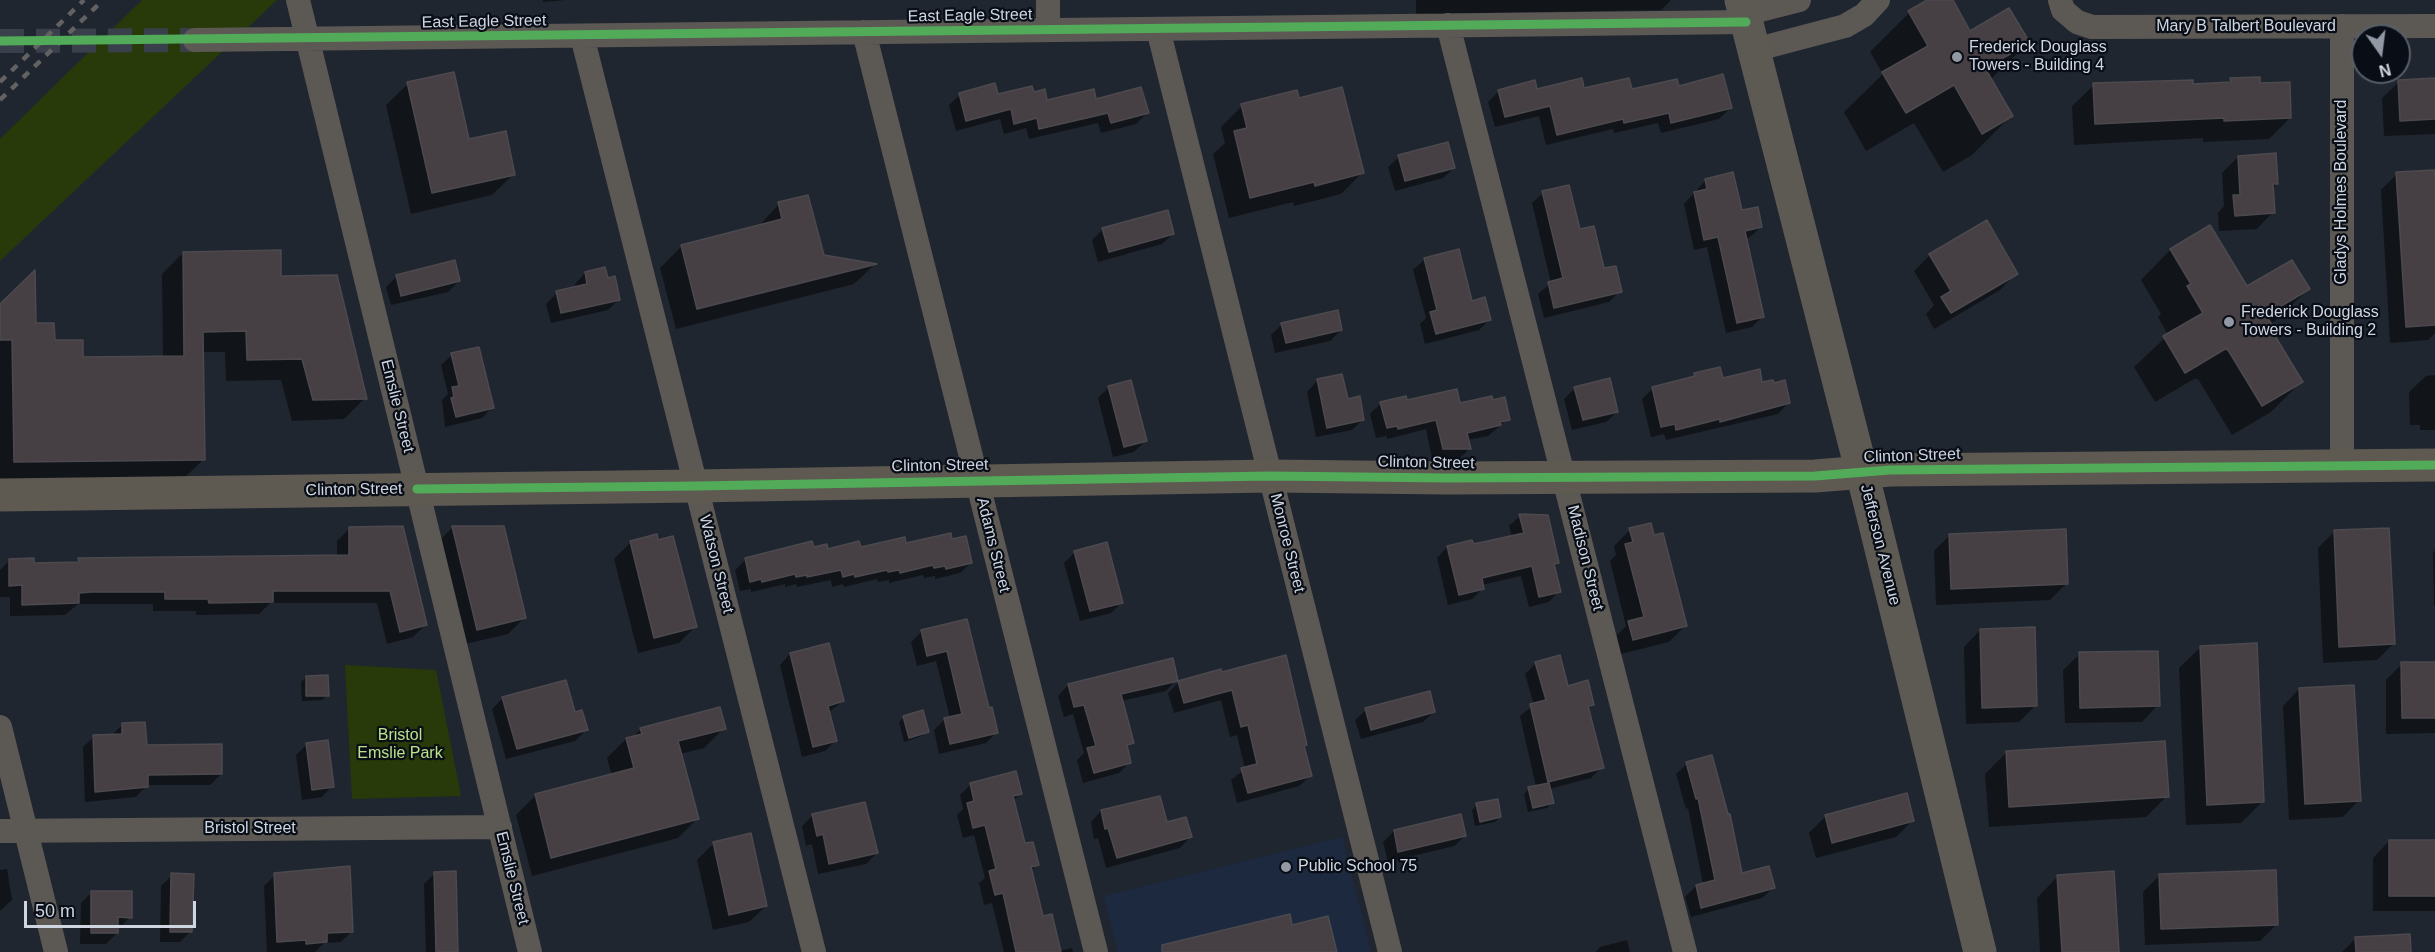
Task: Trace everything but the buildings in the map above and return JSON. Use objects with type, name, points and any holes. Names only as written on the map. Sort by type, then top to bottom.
[{"type":"main road","name":"Clinton Street","points":[[0,495],[1270,476],[1564,478],[1815,476],[1890,470],[2435,465]]},
{"type":"street","name":"Emslie Street","points":[[298,0],[530,952]]},
{"type":"street","points":[[1048,0],[1048,30]]},
{"type":"street","name":"East Eagle Street","points":[[1746,21],[1799,0]]},
{"type":"street","name":"East Eagle Street","points":[[195,40],[1746,21],[1845,26],[1864,15],[1878,0]]},
{"type":"street","name":"Mary B Talbert Boulevard","points":[[2062,5],[2077,22],[2092,27],[2435,26]]},
{"type":"street","name":"Jefferson Avenue","points":[[1746,21],[1980,952]]},
{"type":"street","name":"Madison Street","points":[[1448,25],[1684,952]]},
{"type":"street","name":"Gladys Holmes Boulevard","points":[[2342,26],[2342,466]]},
{"type":"street","name":"Monroe Street","points":[[1158,29],[1390,952]]},
{"type":"street","name":"Adams Street","points":[[864,32],[1096,952]]},
{"type":"street","name":"Watson Street","points":[[582,36],[814,952]]},
{"type":"street","points":[[0,727],[56,952]]},
{"type":"street","name":"Bristol Street","points":[[0,831],[500,827]]},
{"type":"shaded area","name":"Public School 75","points":[[1342,837],[1371,952],[1118,952],[1104,896]]},
{"type":"green space","points":[[142,0],[277,0],[0,261],[0,139]]},
{"type":"green space","name":"Bristol Emslie Park","points":[[345,665],[436,670],[461,796],[352,799]]},
{"type":"tunnel","points":[[0,41],[195,40]]},
{"type":"railway","points":[[0,82],[84,0]]},
{"type":"railway","points":[[0,100],[103,0]]},
{"type":"cycle path","points":[[0,41],[1746,22]]},
{"type":"cycle path","points":[[417,489],[1270,476],[1448,478],[1815,476],[1890,470],[2435,465]]},
{"type":"place","name":"Frederick Douglass Towers - Building 4","points":[[1957,57]]},
{"type":"place","name":"Frederick Douglass Towers - Building 2","points":[[2229,322]]},
{"type":"place","name":"Public School 75","points":[[1286,867]]}]
